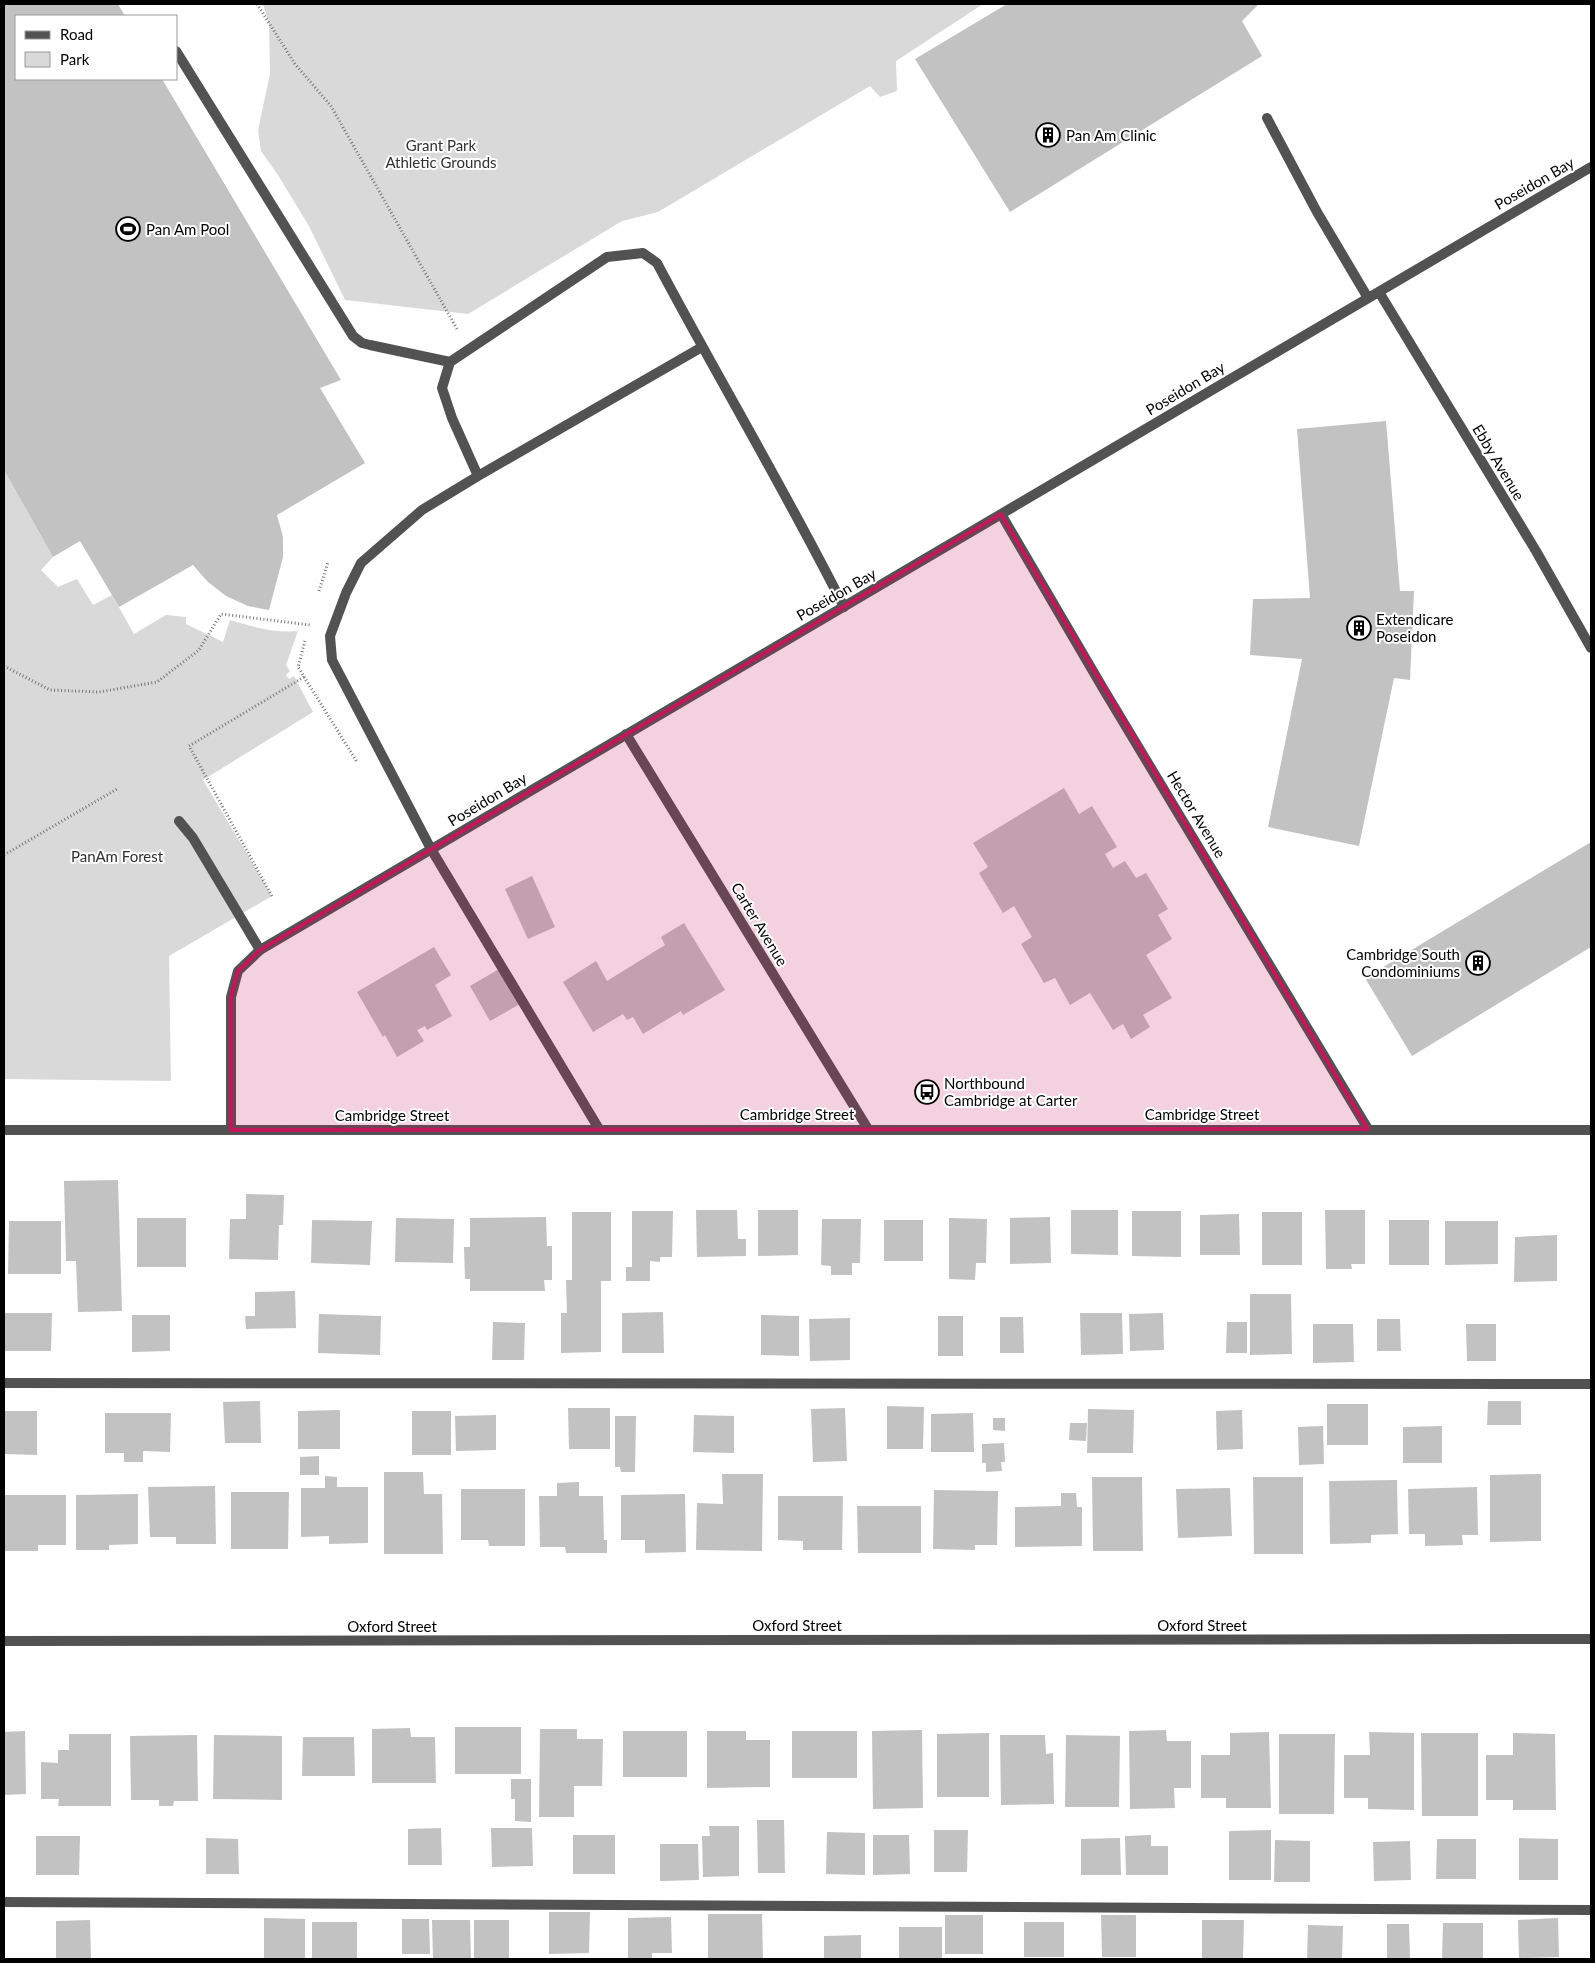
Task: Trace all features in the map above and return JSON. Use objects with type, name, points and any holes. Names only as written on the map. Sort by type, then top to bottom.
[{"type":"street","points":[[178,54],[353,336],[362,343],[450,362]]},
{"type":"street","points":[[1267,118],[1317,212],[1368,298]]},
{"type":"street","name":"Poseidon Bay","points":[[231,1130],[230,997],[238,971],[260,950],[1591,167]]},
{"type":"street","points":[[478,476],[452,418],[442,388],[450,362],[608,257],[643,253],[657,263],[794,510],[844,607]]},
{"type":"street","name":"Ebby Avenue","points":[[1378,292],[1536,551],[1591,648]]},
{"type":"street","points":[[598,1129],[432,849],[373,734],[332,660],[330,636],[346,593],[361,563],[422,510],[702,347]]},
{"type":"street","name":"Hector Avenue","points":[[1002,514],[1104,690],[1368,1129]]},
{"type":"street","name":"Carter Avenue","points":[[626,734],[868,1129]]},
{"type":"street","points":[[179,821],[193,838],[260,950]]},
{"type":"street","name":"Cambridge Street","points":[[4,1130],[1591,1130]]},
{"type":"street","points":[[4,1383],[1591,1384]]},
{"type":"street","name":"Oxford Street","points":[[4,1641],[1591,1640]]},
{"type":"street","points":[[4,1902],[1591,1910]]},
{"type":"path","points":[[257,4],[296,64],[331,106],[458,330]]},
{"type":"path","points":[[4,666],[50,690],[99,692],[156,682],[199,650],[221,614],[310,625]]},
{"type":"path","points":[[272,896],[189,746],[304,677]]},
{"type":"path","points":[[4,856],[117,788]]},
{"type":"highlighted area","points":[[1001,514],[1368,1129],[231,1130],[231,997],[238,971],[260,950]]},
{"type":"green space","name":"Grant Park Athletic Grounds","points":[[263,4],[983,4],[896,61],[897,91],[880,97],[870,86],[658,212],[622,221],[468,314],[345,300],[309,226],[261,151],[258,130],[270,74],[269,24]]},
{"type":"green space","name":"PanAm Forest","points":[[4,470],[53,557],[41,570],[58,587],[77,579],[93,605],[112,595],[134,634],[166,615],[186,617],[186,624],[223,642],[230,620],[272,630],[298,631],[286,665],[290,671],[286,675],[289,679],[294,676],[313,712],[203,780],[272,896],[169,956],[171,1081],[4,1079]]},
{"type":"building","name":"Pan Am Pool","points":[[4,4],[118,4],[124,15],[15,15],[15,80],[163,80],[341,380],[320,388],[365,463],[277,515],[283,537],[283,557],[269,610],[248,606],[226,596],[208,582],[193,565],[119,607],[80,541],[53,557],[4,470]]},
{"type":"building","name":"Pan Am Clinic","points":[[1007,4],[1259,4],[1242,21],[1262,56],[1010,212],[915,59]]},
{"type":"building","name":"Extendicare Poseidon","points":[[1386,421],[1400,591],[1414,591],[1410,680],[1394,678],[1359,846],[1268,827],[1302,659],[1250,655],[1253,599],[1310,598],[1297,429]]},
{"type":"building","points":[[1064,788],[1079,814],[1092,806],[1117,847],[1105,854],[1113,868],[1125,861],[1136,878],[1146,873],[1168,909],[1158,915],[1172,939],[1146,955],[1172,998],[1143,1015],[1150,1027],[1131,1039],[1123,1024],[1113,1030],[1090,993],[1070,1005],[1055,978],[1044,983],[1021,944],[1032,937],[1014,906],[1003,913],[979,873],[988,867],[973,843]]},
{"type":"building","name":"Cambridge South Condominiums","points":[[1591,842],[1591,947],[1412,1056],[1365,978]]},
{"type":"building","points":[[532,876],[555,927],[528,939],[505,889]]},
{"type":"building","points":[[684,923],[725,990],[683,1015],[681,1011],[643,1034],[633,1017],[627,1020],[623,1014],[593,1032],[563,982],[596,961],[607,981],[665,945],[661,937]]},
{"type":"building","points":[[434,947],[451,975],[435,985],[452,1016],[427,1030],[425,1026],[417,1030],[424,1041],[397,1057],[357,992]]},
{"type":"building","points":[[499,969],[520,1004],[490,1021],[470,986]]},
{"type":"building","points":[[118,1180],[122,1311],[78,1312],[76,1261],[66,1261],[64,1181]]},
{"type":"building","points":[[246,1194],[284,1195],[283,1225],[279,1225],[278,1260],[229,1259],[230,1219],[246,1219]]},
{"type":"building","points":[[696,1210],[737,1210],[738,1239],[746,1239],[746,1256],[697,1257]]},
{"type":"building","points":[[758,1210],[798,1210],[798,1255],[758,1256]]},
{"type":"building","points":[[1071,1210],[1118,1210],[1118,1255],[1071,1254]]},
{"type":"building","points":[[1325,1210],[1365,1210],[1365,1264],[1351,1264],[1352,1269],[1326,1269]]},
{"type":"building","points":[[632,1211],[673,1211],[672,1257],[660,1257],[660,1262],[650,1261],[650,1281],[626,1281],[626,1267],[632,1267]]},
{"type":"building","points":[[1132,1211],[1181,1211],[1181,1257],[1132,1256]]},
{"type":"building","points":[[572,1212],[611,1212],[611,1281],[601,1281],[601,1352],[561,1353],[561,1313],[567,1313],[566,1280],[572,1280]]},
{"type":"building","points":[[1262,1212],[1302,1212],[1302,1265],[1262,1265]]},
{"type":"building","points":[[1239,1214],[1240,1255],[1200,1255],[1200,1215]]},
{"type":"building","points":[[546,1217],[547,1246],[552,1246],[552,1280],[544,1280],[545,1291],[470,1291],[470,1279],[465,1279],[464,1247],[470,1247],[470,1218]]},
{"type":"building","points":[[1050,1217],[1051,1263],[1010,1264],[1010,1218]]},
{"type":"building","points":[[137,1218],[186,1218],[186,1267],[137,1267]]},
{"type":"building","points":[[396,1218],[454,1219],[453,1263],[395,1262]]},
{"type":"building","points":[[949,1218],[987,1219],[986,1263],[976,1263],[975,1280],[949,1279]]},
{"type":"building","points":[[822,1219],[861,1219],[860,1263],[852,1263],[852,1275],[831,1275],[831,1266],[821,1265]]},
{"type":"building","points":[[312,1220],[372,1221],[370,1265],[311,1263]]},
{"type":"building","points":[[884,1220],[923,1220],[923,1261],[884,1261]]},
{"type":"building","points":[[1389,1220],[1429,1220],[1429,1265],[1389,1265]]},
{"type":"building","points":[[9,1221],[61,1221],[61,1274],[8,1274]]},
{"type":"building","points":[[1445,1221],[1498,1221],[1498,1264],[1445,1265]]},
{"type":"building","points":[[1557,1235],[1557,1281],[1514,1282],[1515,1237]]},
{"type":"building","points":[[295,1291],[296,1328],[246,1329],[245,1316],[255,1316],[255,1292]]},
{"type":"building","points":[[1250,1294],[1291,1294],[1292,1354],[1250,1355]]},
{"type":"building","points":[[663,1312],[664,1353],[622,1353],[622,1313]]},
{"type":"building","points":[[5,1313],[52,1313],[51,1351],[5,1351]]},
{"type":"building","points":[[1080,1313],[1122,1313],[1123,1354],[1081,1355]]},
{"type":"building","points":[[1163,1313],[1164,1350],[1130,1351],[1129,1314]]},
{"type":"building","points":[[319,1314],[381,1316],[380,1355],[318,1353]]},
{"type":"building","points":[[132,1315],[170,1315],[170,1351],[132,1352]]},
{"type":"building","points":[[761,1315],[799,1316],[799,1356],[761,1355]]},
{"type":"building","points":[[938,1316],[963,1316],[963,1356],[938,1356]]},
{"type":"building","points":[[1000,1317],[1023,1317],[1024,1353],[1000,1353]]},
{"type":"building","points":[[850,1318],[850,1360],[810,1361],[809,1319]]},
{"type":"building","points":[[1377,1319],[1400,1319],[1401,1351],[1377,1351]]},
{"type":"building","points":[[493,1322],[525,1323],[524,1360],[492,1360]]},
{"type":"building","points":[[1227,1322],[1247,1322],[1247,1353],[1226,1353]]},
{"type":"building","points":[[1313,1324],[1353,1324],[1354,1362],[1313,1363]]},
{"type":"building","points":[[1466,1324],[1496,1324],[1496,1361],[1467,1361]]},
{"type":"building","points":[[260,1401],[261,1443],[225,1443],[223,1402]]},
{"type":"building","points":[[1488,1401],[1521,1401],[1521,1425],[1487,1425]]},
{"type":"building","points":[[1327,1404],[1368,1404],[1368,1445],[1327,1445]]},
{"type":"building","points":[[887,1406],[924,1407],[923,1449],[887,1449]]},
{"type":"building","points":[[568,1408],[610,1408],[610,1449],[569,1449]]},
{"type":"building","points":[[845,1408],[847,1461],[813,1462],[811,1409]]},
{"type":"building","points":[[1088,1409],[1134,1410],[1133,1453],[1087,1453]]},
{"type":"building","points":[[340,1410],[340,1449],[298,1449],[298,1411]]},
{"type":"building","points":[[1242,1410],[1243,1449],[1217,1450],[1216,1411]]},
{"type":"building","points":[[4,1411],[37,1411],[37,1455],[4,1454]]},
{"type":"building","points":[[412,1411],[451,1411],[451,1455],[412,1455]]},
{"type":"building","points":[[105,1413],[171,1413],[170,1452],[143,1451],[143,1462],[124,1462],[124,1453],[105,1453]]},
{"type":"building","points":[[973,1413],[974,1452],[931,1452],[931,1414]]},
{"type":"building","points":[[496,1415],[496,1450],[456,1451],[455,1416]]},
{"type":"building","points":[[694,1415],[734,1416],[734,1453],[693,1452]]},
{"type":"building","points":[[615,1416],[636,1416],[635,1472],[621,1472],[620,1467],[615,1467]]},
{"type":"building","points":[[993,1418],[1005,1418],[1005,1431],[993,1430]]},
{"type":"building","points":[[1070,1423],[1087,1423],[1086,1441],[1069,1440]]},
{"type":"building","points":[[1323,1426],[1324,1464],[1299,1465],[1298,1427]]},
{"type":"building","points":[[1442,1426],[1442,1463],[1403,1463],[1403,1427]]},
{"type":"building","points":[[1004,1443],[1005,1462],[1001,1462],[1002,1471],[986,1472],[986,1463],[982,1463],[982,1444]]},
{"type":"building","points":[[319,1456],[319,1475],[300,1475],[300,1457]]},
{"type":"building","points":[[384,1472],[423,1472],[424,1494],[442,1494],[443,1554],[384,1554]]},
{"type":"building","points":[[722,1474],[763,1474],[762,1551],[696,1550],[697,1503],[723,1504]]},
{"type":"building","points":[[1541,1474],[1541,1541],[1490,1542],[1490,1475]]},
{"type":"building","points":[[325,1476],[337,1477],[337,1487],[368,1487],[368,1543],[329,1544],[329,1536],[301,1537],[301,1488],[325,1488]]},
{"type":"building","points":[[1092,1477],[1142,1477],[1143,1551],[1093,1551]]},
{"type":"building","points":[[1253,1477],[1303,1477],[1303,1554],[1254,1554]]},
{"type":"building","points":[[1397,1480],[1398,1534],[1371,1535],[1371,1543],[1330,1544],[1329,1481]]},
{"type":"building","points":[[579,1482],[579,1496],[603,1496],[604,1540],[607,1540],[607,1553],[566,1553],[565,1547],[540,1547],[539,1496],[557,1496],[557,1483]]},
{"type":"building","points":[[215,1486],[216,1544],[176,1544],[176,1537],[150,1537],[148,1487]]},
{"type":"building","points":[[1477,1487],[1478,1535],[1462,1535],[1463,1545],[1425,1546],[1425,1534],[1409,1534],[1408,1489]]},
{"type":"building","points":[[1230,1488],[1232,1536],[1178,1538],[1176,1489]]},
{"type":"building","points":[[461,1489],[525,1489],[525,1546],[489,1546],[488,1540],[461,1540]]},
{"type":"building","points":[[934,1490],[998,1491],[997,1545],[975,1545],[975,1550],[933,1549]]},
{"type":"building","points":[[231,1492],[289,1492],[288,1549],[231,1549]]},
{"type":"building","points":[[1061,1493],[1076,1493],[1077,1507],[1082,1507],[1082,1546],[1015,1547],[1015,1507],[1061,1506]]},
{"type":"building","points":[[138,1494],[138,1544],[109,1545],[109,1550],[76,1550],[76,1495]]},
{"type":"building","points":[[685,1494],[686,1552],[645,1553],[645,1540],[621,1540],[621,1495]]},
{"type":"building","points":[[4,1495],[66,1495],[66,1545],[38,1545],[38,1551],[4,1551]]},
{"type":"building","points":[[778,1496],[843,1496],[842,1550],[803,1550],[803,1541],[778,1540]]},
{"type":"building","points":[[857,1506],[921,1506],[921,1553],[858,1553]]},
{"type":"building","points":[[455,1727],[521,1727],[521,1774],[455,1774]]},
{"type":"building","points":[[410,1728],[411,1737],[435,1737],[436,1783],[372,1783],[372,1729]]},
{"type":"building","points":[[540,1729],[577,1729],[577,1739],[603,1739],[602,1786],[574,1786],[574,1817],[539,1817]]},
{"type":"building","points":[[922,1730],[923,1808],[873,1809],[872,1731]]},
{"type":"building","points":[[1166,1730],[1167,1741],[1191,1741],[1191,1788],[1174,1788],[1175,1808],[1130,1809],[1129,1731]]},
{"type":"building","points":[[25,1731],[26,1794],[4,1795],[4,1732]]},
{"type":"building","points":[[623,1731],[687,1731],[687,1777],[623,1777]]},
{"type":"building","points":[[707,1731],[746,1731],[746,1740],[770,1740],[770,1787],[707,1788]]},
{"type":"building","points":[[792,1731],[857,1731],[857,1778],[792,1778]]},
{"type":"building","points":[[1269,1732],[1271,1808],[1226,1808],[1226,1798],[1201,1798],[1201,1755],[1230,1755],[1230,1733]]},
{"type":"building","points":[[1369,1732],[1414,1733],[1414,1810],[1368,1809],[1368,1798],[1344,1798],[1344,1755],[1370,1755]]},
{"type":"building","points":[[989,1733],[989,1797],[937,1797],[937,1734]]},
{"type":"building","points":[[1421,1733],[1478,1733],[1478,1816],[1422,1816]]},
{"type":"building","points":[[1513,1733],[1555,1734],[1556,1810],[1513,1810],[1513,1800],[1486,1800],[1486,1755],[1513,1755]]},
{"type":"building","points":[[69,1734],[111,1734],[111,1806],[58,1806],[59,1799],[41,1799],[41,1762],[58,1763],[58,1750],[69,1750]]},
{"type":"building","points":[[1279,1734],[1335,1734],[1334,1814],[1279,1814]]},
{"type":"building","points":[[197,1735],[198,1801],[174,1801],[173,1806],[159,1806],[159,1800],[131,1800],[130,1736]]},
{"type":"building","points":[[214,1735],[282,1736],[282,1800],[213,1799]]},
{"type":"building","points":[[1000,1735],[1045,1735],[1046,1754],[1053,1753],[1054,1804],[1001,1805]]},
{"type":"building","points":[[1066,1735],[1120,1736],[1119,1807],[1065,1807]]},
{"type":"building","points":[[303,1737],[354,1737],[355,1776],[302,1776]]},
{"type":"building","points":[[511,1779],[531,1779],[531,1822],[515,1821],[515,1799],[511,1799]]},
{"type":"building","points":[[757,1820],[784,1820],[785,1873],[758,1873]]},
{"type":"building","points":[[709,1826],[739,1826],[739,1876],[703,1877],[702,1836],[710,1836]]},
{"type":"building","points":[[441,1828],[442,1865],[408,1865],[408,1829]]},
{"type":"building","points":[[491,1828],[532,1828],[533,1866],[492,1867]]},
{"type":"building","points":[[934,1830],[968,1830],[967,1872],[934,1872]]},
{"type":"building","points":[[1271,1830],[1271,1880],[1229,1880],[1229,1831]]},
{"type":"building","points":[[827,1832],[865,1833],[865,1875],[826,1874]]},
{"type":"building","points":[[573,1835],[615,1835],[615,1874],[573,1874]]},
{"type":"building","points":[[873,1835],[909,1835],[910,1874],[873,1875]]},
{"type":"building","points":[[1151,1835],[1151,1846],[1168,1846],[1168,1875],[1126,1875],[1125,1836]]},
{"type":"building","points":[[36,1836],[80,1836],[79,1875],[36,1875]]},
{"type":"building","points":[[206,1838],[238,1839],[239,1874],[206,1874]]},
{"type":"building","points":[[1120,1838],[1121,1875],[1081,1875],[1081,1839]]},
{"type":"building","points":[[1519,1838],[1558,1839],[1558,1880],[1519,1880]]},
{"type":"building","points":[[1437,1839],[1476,1839],[1476,1879],[1436,1879]]},
{"type":"building","points":[[1275,1840],[1310,1841],[1310,1882],[1274,1882]]},
{"type":"building","points":[[1410,1841],[1411,1880],[1374,1881],[1373,1842]]},
{"type":"building","points":[[660,1844],[698,1844],[699,1880],[660,1881]]},
{"type":"building","points":[[549,1912],[590,1912],[589,1953],[549,1954]]},
{"type":"building","points":[[708,1914],[762,1914],[763,1959],[708,1959]]},
{"type":"building","points":[[945,1915],[983,1915],[983,1954],[945,1954]]},
{"type":"building","points":[[1101,1915],[1136,1915],[1136,1957],[1102,1957]]},
{"type":"building","points":[[671,1917],[672,1953],[652,1953],[652,1959],[628,1959],[628,1918]]},
{"type":"building","points":[[264,1918],[305,1919],[305,1959],[264,1959]]},
{"type":"building","points":[[1558,1918],[1559,1957],[1519,1958],[1518,1920]]},
{"type":"building","points":[[402,1919],[429,1919],[430,1954],[402,1954]]},
{"type":"building","points":[[90,1920],[91,1959],[56,1959],[56,1921]]},
{"type":"building","points":[[432,1920],[470,1920],[471,1959],[433,1959]]},
{"type":"building","points":[[474,1920],[509,1920],[509,1959],[474,1959]]},
{"type":"building","points":[[1202,1920],[1244,1920],[1243,1959],[1202,1959]]},
{"type":"building","points":[[312,1922],[357,1922],[357,1959],[312,1959]]},
{"type":"building","points":[[1024,1922],[1064,1922],[1064,1957],[1024,1957]]},
{"type":"building","points":[[1443,1923],[1483,1923],[1483,1959],[1442,1959]]},
{"type":"building","points":[[1387,1924],[1409,1924],[1410,1959],[1387,1959]]},
{"type":"building","points":[[1308,1925],[1343,1926],[1342,1959],[1307,1959]]},
{"type":"building","points":[[899,1927],[942,1927],[942,1959],[899,1959]]},
{"type":"building","points":[[861,1935],[861,1959],[824,1959],[824,1936]]},
{"type":"place","name":"Pan Am Clinic","points":[[1048,135]]},
{"type":"place","name":"Pan Am Pool","points":[[128,229]]},
{"type":"place","name":"Extendicare Poseidon","points":[[1359,628]]},
{"type":"place","name":"Cambridge South Condominiums","points":[[1478,963]]},
{"type":"place","name":"Northbound Cambridge at Carter","points":[[927,1092]]}]
